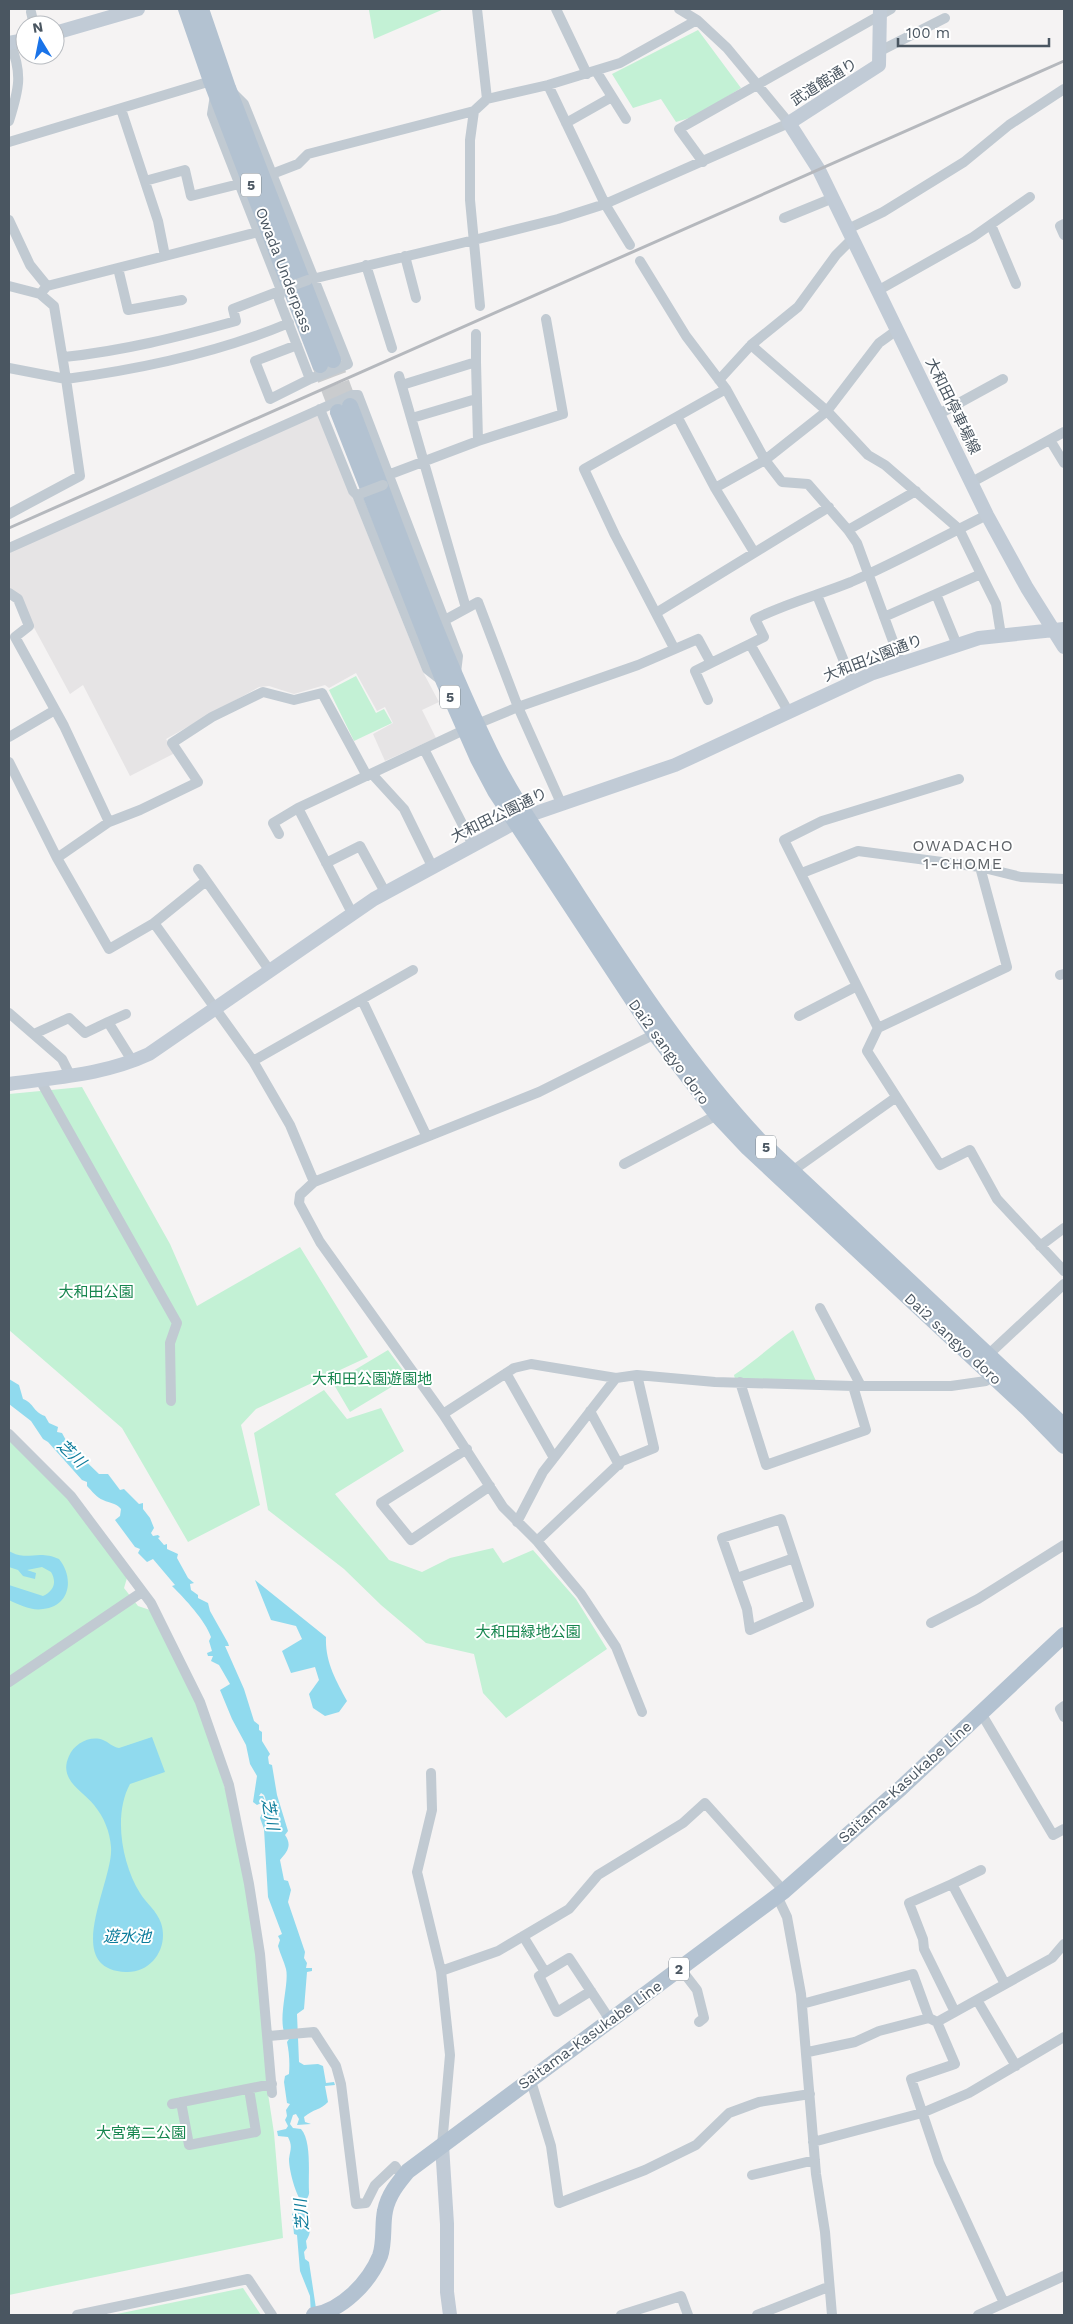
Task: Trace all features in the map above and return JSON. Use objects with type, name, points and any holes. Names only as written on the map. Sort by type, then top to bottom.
[{"type":"main road","name":"5","points":[[186,9],[218,87]]},
{"type":"main road","name":"5","points":[[201,9],[218,87]]},
{"type":"main road","name":"Owada Underpass","points":[[218,87],[327,363],[285,288],[218,87]]},
{"type":"main road","name":"Dai2 sangyo doro","points":[[344,409],[404,564],[471,727],[507,784],[521,820],[655,1034],[717,1115],[786,1176],[989,1366],[1064,1446]]},
{"type":"main road","name":"Dai2 sangyo doro","points":[[521,820],[666,1028],[786,1176]]},
{"type":"main road","name":"Dai2 sangyo doro","points":[[989,1366],[1064,1426]]},
{"type":"main road","name":"Saitama-Kasukabe Line","points":[[320,2314],[346,2301],[372,2270],[380,2255],[385,2211],[390,2196],[403,2177],[530,2078],[780,1894],[901,1788],[1064,1635]]},
{"type":"street","points":[[65,30],[138,9]]},
{"type":"street","points":[[477,9],[487,99]]},
{"type":"street","points":[[556,9],[592,73],[612,97],[626,119]]},
{"type":"street","points":[[64,357],[110,352],[155,343],[236,321],[233,309],[310,279],[558,219],[605,204],[789,123],[727,48],[697,20],[679,9]]},
{"type":"street","points":[[704,162],[679,129],[884,11]]},
{"type":"street","name":"武道館通り","points":[[789,123],[875,69],[880,60],[884,11]]},
{"type":"street","points":[[880,51],[945,18]]},
{"type":"street","points":[[272,174],[298,164],[308,154],[474,111],[487,99],[548,85],[620,63],[697,20]]},
{"type":"street","points":[[9,43],[19,68],[19,88],[9,120]]},
{"type":"street","points":[[548,85],[605,204],[630,245]]},
{"type":"street","points":[[218,87],[212,114],[258,232],[285,288]]},
{"type":"street","points":[[9,142],[121,109],[218,87],[244,104],[310,279],[348,364],[310,379],[270,399],[255,361],[297,345]]},
{"type":"street","points":[[719,380],[751,345],[798,306],[850,234],[964,162],[1009,125],[1064,88]]},
{"type":"street","points":[[566,123],[612,97]]},
{"type":"street","points":[[121,109],[158,221],[165,256]]},
{"type":"street","points":[[474,111],[470,140],[470,200],[480,306]]},
{"type":"street","name":"大和田停車場線","points":[[789,123],[822,175],[987,515],[1058,629],[1064,647]]},
{"type":"street","points":[[145,182],[185,170],[191,196],[239,184]]},
{"type":"street","points":[[879,290],[973,237],[1030,197]]},
{"type":"street","points":[[784,218],[832,198]]},
{"type":"street","points":[[9,220],[18,244],[54,306],[64,357],[80,476],[9,514]]},
{"type":"street","points":[[1064,224],[1060,226],[1064,234]]},
{"type":"street","points":[[991,225],[1016,284]]},
{"type":"street","points":[[9,286],[43,290],[118,268],[258,232]]},
{"type":"street","points":[[406,256],[416,298]]},
{"type":"street","points":[[640,261],[686,336],[726,389],[765,460],[782,482],[808,484],[857,543],[901,663]]},
{"type":"street","points":[[366,265],[392,348]]},
{"type":"street","points":[[118,268],[128,310],[182,300]]},
{"type":"street","points":[[285,288],[279,299],[310,379]]},
{"type":"street","points":[[360,494],[424,460],[563,414],[546,318]]},
{"type":"street","points":[[9,368],[66,378],[129,371],[247,340],[289,323]]},
{"type":"street","points":[[715,488],[765,460],[827,411],[879,343],[897,330]]},
{"type":"street","points":[[476,334],[478,441]]},
{"type":"street","points":[[751,345],[827,411],[868,455],[885,465],[959,529],[996,604],[1001,635]]},
{"type":"street","points":[[466,608],[400,380],[476,362]]},
{"type":"street","points":[[939,414],[1004,379]]},
{"type":"street","points":[[674,648],[614,535],[584,469],[678,418],[726,389]]},
{"type":"street","points":[[9,548],[320,409],[352,395],[358,396],[387,481],[458,656],[450,679],[427,669],[360,494],[353,491],[320,409]]},
{"type":"street","points":[[412,418],[476,399]]},
{"type":"street","points":[[678,418],[715,488],[754,552]]},
{"type":"street","points":[[972,482],[1064,432]]},
{"type":"street","points":[[1050,440],[1064,463]]},
{"type":"street","points":[[848,530],[916,491]]},
{"type":"street","points":[[656,613],[829,507]]},
{"type":"street","points":[[708,700],[695,671],[764,637],[755,619],[774,609],[817,595],[868,574],[987,515]]},
{"type":"street","points":[[884,617],[980,574]]},
{"type":"street","points":[[9,593],[18,599],[29,626],[15,637],[55,710],[109,822]]},
{"type":"street","points":[[936,594],[957,645]]},
{"type":"street","points":[[817,595],[852,681]]},
{"type":"street","points":[[445,620],[478,602],[518,707],[561,803]]},
{"type":"street","name":"大和田公園通り","points":[[9,1084],[71,1077],[132,1062],[166,1044],[384,892],[521,820],[561,803],[675,765],[852,681],[901,663],[957,645],[1001,635],[1058,629]]},
{"type":"street","points":[[279,834],[273,823],[298,808],[518,707],[600,680],[698,638],[711,663]]},
{"type":"street","points":[[750,644],[788,711]]},
{"type":"street","points":[[57,858],[109,822],[140,810],[198,782],[172,743],[212,717],[263,692],[294,700],[322,693],[370,775],[404,809],[432,866]]},
{"type":"street","points":[[9,737],[55,710]]},
{"type":"street","points":[[424,749],[473,845]]},
{"type":"street","points":[[9,762],[57,858],[109,949],[154,923],[206,881]]},
{"type":"street","points":[[878,1028],[784,840],[822,821],[959,779]]},
{"type":"street","points":[[298,808],[352,913]]},
{"type":"street","points":[[326,863],[360,846],[384,892]]},
{"type":"street","points":[[802,873],[858,851],[980,867],[1021,877],[1064,879]]},
{"type":"street","points":[[980,867],[1007,967],[878,1028],[867,1051],[895,1098],[940,1165],[970,1150],[996,1199],[1064,1272]]},
{"type":"street","points":[[198,869],[270,970]]},
{"type":"street","points":[[154,923],[253,1061],[290,1125],[314,1182]]},
{"type":"street","points":[[253,1061],[413,970]]},
{"type":"street","points":[[799,1016],[857,986]]},
{"type":"street","points":[[362,1000],[427,1137]]},
{"type":"street","points":[[9,1012],[62,1059],[71,1077]]},
{"type":"street","points":[[34,1034],[69,1018],[85,1033],[126,1014]]},
{"type":"street","points":[[108,1022],[132,1062]]},
{"type":"street","points":[[642,1712],[616,1647],[581,1594],[536,1541],[503,1507],[444,1414],[320,1242],[299,1203],[300,1195],[314,1182],[539,1092],[655,1034]]},
{"type":"street","points":[[40,1080],[177,1323],[170,1343],[171,1401]]},
{"type":"street","points":[[786,1176],[895,1098]]},
{"type":"street","points":[[624,1164],[717,1115]]},
{"type":"street","points":[[1040,1246],[1064,1228]]},
{"type":"street","points":[[444,1414],[514,1368],[531,1364],[616,1378],[636,1375],[740,1382],[857,1386],[952,1386],[986,1381],[989,1366],[1064,1284]]},
{"type":"street","points":[[740,1382],[766,1466],[866,1430],[857,1386],[820,1308]]},
{"type":"street","points":[[506,1373],[554,1458]]},
{"type":"street","points":[[536,1541],[619,1464],[654,1448],[636,1375]]},
{"type":"street","points":[[517,1522],[543,1472],[616,1378]]},
{"type":"street","points":[[590,1412],[619,1464]]},
{"type":"street","points":[[9,1434],[71,1496],[151,1603],[200,1702],[229,1786],[249,1884],[269,2036],[272,2088],[249,2089],[177,2103],[189,2145],[256,2132],[249,2089]]},
{"type":"street","points":[[467,1449],[382,1503],[411,1540],[490,1486]]},
{"type":"street","points":[[781,1518],[794,1558],[809,1604],[750,1630],[747,1609],[722,1538],[781,1518]]},
{"type":"street","points":[[931,1623],[978,1598],[1064,1545]]},
{"type":"street","points":[[737,1578],[794,1558]]},
{"type":"street","points":[[9,1682],[142,1592]]},
{"type":"street","points":[[1064,1706],[1060,1709],[1064,1717]]},
{"type":"street","points":[[980,1713],[1053,1835],[1064,1829]]},
{"type":"street","points":[[431,1774],[432,1810],[417,1872],[441,1971],[450,2055],[442,2145],[450,2315]]},
{"type":"street","points":[[441,1971],[498,1951],[569,1909],[598,1875],[683,1823],[705,1803],[780,1894],[787,1917],[808,2052],[813,2142],[825,2232],[828,2287],[832,2315]]},
{"type":"street","points":[[955,2012],[924,1949],[923,1939],[909,1903],[981,1870]]},
{"type":"street","points":[[952,1884],[1005,1984]]},
{"type":"street","points":[[523,1936],[545,1972]]},
{"type":"street","points":[[808,2052],[855,2042],[879,2031],[933,2020],[955,2012],[1052,1958],[1064,1944]]},
{"type":"street","points":[[591,1992],[557,2012],[539,1976],[569,1958],[610,2020]]},
{"type":"street","points":[[680,1968],[697,1990],[704,2018],[699,2022]]},
{"type":"street","points":[[802,2004],[913,1974],[955,2064],[911,2079],[958,2206],[1004,2302]]},
{"type":"street","points":[[977,2000],[1016,2066]]},
{"type":"street","points":[[269,2036],[314,2032],[336,2066],[341,2084],[356,2204],[366,2203],[375,2184],[395,2166],[403,2177]]},
{"type":"street","points":[[813,2142],[922,2112],[969,2093],[1064,2037]]},
{"type":"street","points":[[530,2078],[551,2146],[559,2203],[670,2158],[696,2145],[729,2113],[759,2102],[810,2094]]},
{"type":"street","points":[[752,2175],[815,2160]]},
{"type":"street","points":[[978,2315],[1064,2276]]},
{"type":"street","points":[[77,2315],[248,2279],[272,2315]]},
{"type":"street","points":[[756,2315],[828,2287]]},
{"type":"street","points":[[621,2315],[682,2296],[688,2315]]},
{"type":"shaded area","points":[[315,415],[318,416],[327,433],[423,672],[439,702],[422,710],[436,738],[385,761],[373,734],[393,723],[385,707],[377,711],[356,673],[329,688],[325,685],[294,694],[269,686],[259,687],[166,739],[175,753],[130,776],[83,685],[70,694],[32,624],[9,589],[9,550]]},
{"type":"green space","points":[[444,9],[374,39],[369,10]]},
{"type":"green space","points":[[698,30],[741,88],[696,116],[676,122],[661,99],[633,108],[612,74]]},
{"type":"green space","points":[[356,676],[376,713],[384,709],[392,723],[354,741],[329,690]]},
{"type":"green space","name":"大和田公園","points":[[82,1087],[170,1244],[197,1306],[300,1247],[368,1357],[256,1409],[241,1425],[260,1505],[188,1542],[122,1428],[9,1330],[9,1094]]},
{"type":"green space","points":[[793,1330],[816,1381],[735,1379],[734,1375]]},
{"type":"green space","name":"大和田公園遊園地","points":[[388,1350],[408,1377],[350,1412],[333,1383]]},
{"type":"green space","name":"大和田緑地公園","points":[[324,1390],[347,1419],[381,1408],[404,1451],[335,1494],[389,1560],[422,1572],[450,1558],[493,1548],[503,1563],[533,1550],[576,1599],[607,1649],[506,1718],[483,1693],[474,1654],[426,1643],[381,1605],[344,1569],[268,1510],[254,1433]]},
{"type":"green space","name":"大宮第二公園","points":[[9,1440],[68,1499],[127,1578],[124,1588],[138,1606],[150,1610],[201,1709],[233,1815],[264,1996],[267,2087],[274,2133],[283,2238],[9,2295]]},
{"type":"green space","points":[[243,2288],[261,2315],[112,2315]]},
{"type":"water","name":"芝川","points":[[9,1379],[19,1385],[23,1399],[45,1416],[49,1423],[58,1427],[57,1432],[62,1433],[68,1444],[99,1474],[108,1474],[120,1490],[124,1489],[139,1504],[143,1503],[143,1509],[150,1518],[154,1528],[151,1533],[153,1536],[158,1535],[160,1537],[158,1538],[164,1545],[167,1544],[167,1549],[178,1554],[177,1558],[188,1578],[194,1583],[190,1584],[191,1590],[198,1595],[198,1598],[208,1603],[210,1611],[228,1643],[229,1646],[225,1646],[244,1689],[254,1721],[259,1725],[259,1730],[262,1732],[262,1741],[270,1754],[268,1757],[269,1764],[272,1765],[277,1795],[288,1831],[285,1835],[289,1845],[280,1860],[284,1880],[288,1881],[291,1890],[288,1902],[305,1952],[306,1968],[312,1968],[312,1971],[307,1972],[304,2009],[297,2014],[299,2062],[304,2065],[318,2064],[323,2066],[326,2083],[334,2082],[335,2085],[325,2086],[328,2102],[323,2107],[304,2117],[305,2122],[311,2124],[297,2125],[299,2119],[296,2114],[293,2115],[290,2124],[293,2128],[301,2129],[307,2142],[309,2193],[304,2209],[310,2230],[306,2241],[307,2248],[304,2252],[305,2259],[309,2262],[317,2315],[311,2315],[310,2296],[300,2271],[297,2235],[294,2234],[292,2214],[297,2210],[301,2201],[290,2169],[290,2143],[288,2137],[278,2136],[277,2131],[286,2129],[288,2126],[285,2120],[287,2116],[286,2110],[290,2104],[287,2103],[284,2082],[285,2076],[289,2074],[287,2042],[289,2039],[283,2026],[287,1976],[278,1946],[280,1940],[278,1936],[282,1934],[268,1897],[264,1829],[260,1818],[266,1802],[264,1795],[261,1793],[259,1796],[263,1796],[265,1801],[257,1805],[253,1802],[257,1776],[250,1764],[246,1745],[232,1719],[220,1690],[230,1684],[219,1665],[211,1661],[213,1656],[208,1656],[207,1653],[212,1651],[209,1641],[211,1637],[199,1617],[172,1586],[175,1585],[153,1559],[147,1562],[138,1553],[140,1549],[135,1547],[115,1520],[120,1516],[121,1509],[117,1505],[96,1496],[87,1486],[87,1482],[82,1480],[48,1442],[43,1439],[31,1421],[9,1404]]},
{"type":"water","points":[[9,1551],[21,1555],[44,1555],[59,1559],[67,1574],[67,1590],[64,1597],[52,1607],[43,1609],[26,1607],[9,1600],[9,1585],[43,1596],[52,1589],[54,1579],[51,1572],[42,1567],[27,1570],[36,1573],[35,1579],[23,1576],[18,1570],[9,1567]]},
{"type":"water","points":[[255,1580],[326,1637],[329,1663],[347,1701],[339,1712],[325,1716],[313,1708],[309,1694],[319,1680],[315,1667],[291,1673],[282,1651],[302,1639],[296,1626],[271,1620]]},
{"type":"water","name":"遊水池","points":[[152,1737],[165,1772],[130,1784],[125,1796],[121,1824],[124,1854],[128,1868],[140,1893],[161,1923],[163,1941],[156,1957],[151,1963],[144,1968],[126,1972],[107,1967],[96,1956],[93,1940],[95,1921],[110,1862],[111,1847],[106,1825],[101,1815],[94,1805],[73,1784],[69,1778],[66,1764],[71,1752],[79,1744],[88,1740],[103,1740],[119,1748]]},
{"type":"tunnel","points":[[333,360],[350,406]]},
{"type":"tunnel","points":[[320,365],[338,412]]},
{"type":"railway","points":[[9,528],[1064,61]]},
{"type":"district","name":"OWADACHO 1-CHOME","points":[[963,854]]}]
